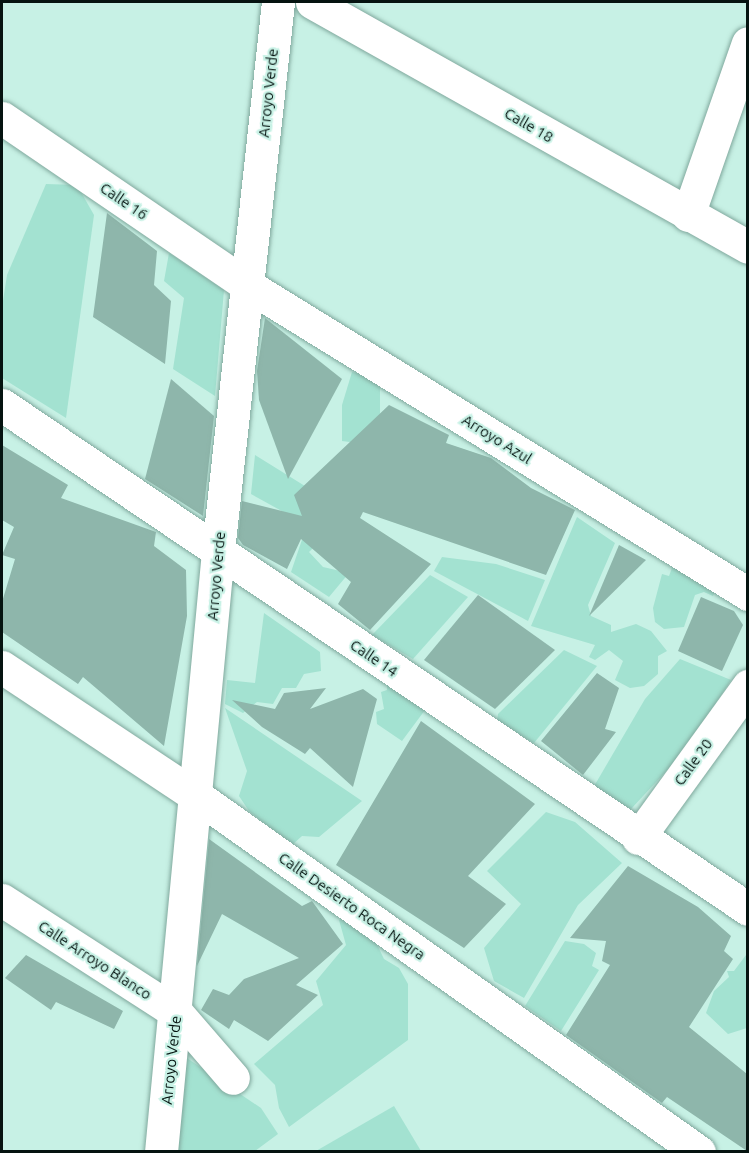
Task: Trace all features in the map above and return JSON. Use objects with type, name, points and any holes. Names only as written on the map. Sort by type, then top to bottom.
[{"type":"street","name":"Arroyo Verde","points":[[161,1152],[198,797],[218,551],[278,2]]},
{"type":"street","name":"Calle 18","points":[[312,2],[747,247]]},
{"type":"street","points":[[688,215],[747,43]]},
{"type":"street","name":"Calle 16","points":[[2,118],[247,285]]},
{"type":"street","name":"Arroyo Azul","points":[[247,285],[747,594]]},
{"type":"street","name":"Calle 14","points":[[2,405],[638,838],[747,909]]},
{"type":"street","name":"Calle Desierto Roca Negra","points":[[2,667],[198,797],[699,1152]]},
{"type":"street","name":"Calle 20","points":[[638,838],[747,686]]},
{"type":"street","name":"Calle Arroyo Blanco","points":[[2,900],[176,1012],[233,1078]]},
{"type":"green space","points":[[46,184],[77,185],[94,215],[66,418],[2,378],[2,307],[7,275]]},
{"type":"green space","points":[[169,253],[224,290],[215,396],[173,369],[184,298],[164,281]]},
{"type":"green space","points":[[352,372],[363,374],[380,387],[380,446],[342,441],[342,405]]},
{"type":"green space","points":[[255,455],[321,496],[316,545],[309,552],[323,567],[349,573],[329,597],[291,572],[307,525],[251,494]]},
{"type":"green space","points":[[577,517],[615,543],[588,605],[591,616],[611,625],[611,632],[636,624],[651,631],[667,651],[658,656],[658,674],[644,686],[630,688],[615,680],[623,661],[609,650],[595,660],[589,657],[595,645],[531,626]]},
{"type":"green space","points":[[442,557],[496,564],[545,580],[528,621],[434,571]]},
{"type":"green space","points":[[676,557],[719,582],[713,596],[704,592],[695,595],[684,627],[664,629],[655,622],[653,608],[662,574],[669,576]]},
{"type":"green space","points":[[430,575],[468,597],[413,659],[372,635]]},
{"type":"green space","points":[[264,613],[320,652],[321,671],[304,674],[296,688],[282,688],[273,704],[257,702],[243,713],[225,704],[227,680],[255,683]]},
{"type":"green space","points":[[564,650],[597,666],[534,743],[497,722],[498,714]]},
{"type":"green space","points":[[680,659],[731,680],[684,752],[631,809],[593,788],[645,699]]},
{"type":"green space","points":[[387,682],[425,710],[402,741],[377,724],[376,712],[384,709],[381,692],[387,690]]},
{"type":"green space","points":[[225,708],[362,801],[319,837],[302,836],[292,845],[249,811],[239,796],[247,771]]},
{"type":"green space","points":[[546,812],[575,822],[622,863],[578,905],[524,998],[494,981],[484,948],[521,904],[487,871]]},
{"type":"green space","points":[[354,914],[370,930],[384,959],[399,968],[408,984],[408,1040],[289,1127],[279,1108],[275,1085],[254,1064],[323,1005],[316,981],[346,945],[339,920]]},
{"type":"green space","points":[[565,941],[584,944],[596,953],[592,966],[599,970],[561,1031],[525,1006]]},
{"type":"green space","points":[[746,955],[747,1028],[728,1034],[706,1013],[714,991],[729,977],[727,971],[734,971]]},
{"type":"green space","points":[[175,1050],[261,1108],[278,1134],[255,1151],[164,1152]]},
{"type":"green space","points":[[394,1106],[421,1151],[316,1151]]},
{"type":"building","points":[[107,213],[157,251],[154,285],[171,301],[165,364],[93,317]]},
{"type":"building","points":[[265,318],[342,379],[288,479],[259,400],[257,371]]},
{"type":"building","points":[[171,379],[214,416],[203,516],[145,479]]},
{"type":"building","points":[[389,405],[449,435],[446,443],[491,458],[531,488],[575,510],[546,575],[363,512],[360,518],[431,564],[370,630],[338,604],[351,582],[301,539],[287,569],[243,545],[238,538],[242,501],[302,516],[294,495]]},
{"type":"building","points":[[2,445],[68,485],[61,498],[156,532],[154,546],[186,570],[187,616],[164,746],[83,677],[78,684],[2,632],[2,602],[15,559],[2,555],[14,527],[2,520]]},
{"type":"building","points":[[619,545],[646,560],[589,616]]},
{"type":"building","points":[[478,595],[555,650],[495,709],[424,660]]},
{"type":"building","points":[[701,597],[734,611],[743,625],[722,671],[678,651]]},
{"type":"building","points":[[597,673],[619,688],[605,729],[616,732],[583,775],[541,741]]},
{"type":"building","points":[[326,688],[310,709],[363,689],[377,699],[353,787],[310,748],[305,754],[262,727],[232,700],[275,709],[284,693]]},
{"type":"building","points":[[421,721],[535,804],[468,876],[506,904],[464,948],[336,865]]},
{"type":"building","points":[[209,839],[302,906],[312,901],[343,944],[296,985],[318,995],[268,1041],[234,1020],[229,1029],[201,1010],[213,989],[229,995],[244,979],[299,958],[222,914],[197,966]]},
{"type":"building","points":[[628,866],[698,907],[731,936],[724,951],[733,959],[689,1027],[747,1074],[747,1151],[667,1097],[662,1103],[566,1035],[610,965],[602,961],[606,941],[570,938]]},
{"type":"building","points":[[26,955],[123,1011],[114,1029],[56,1002],[51,1010],[5,978]]}]
